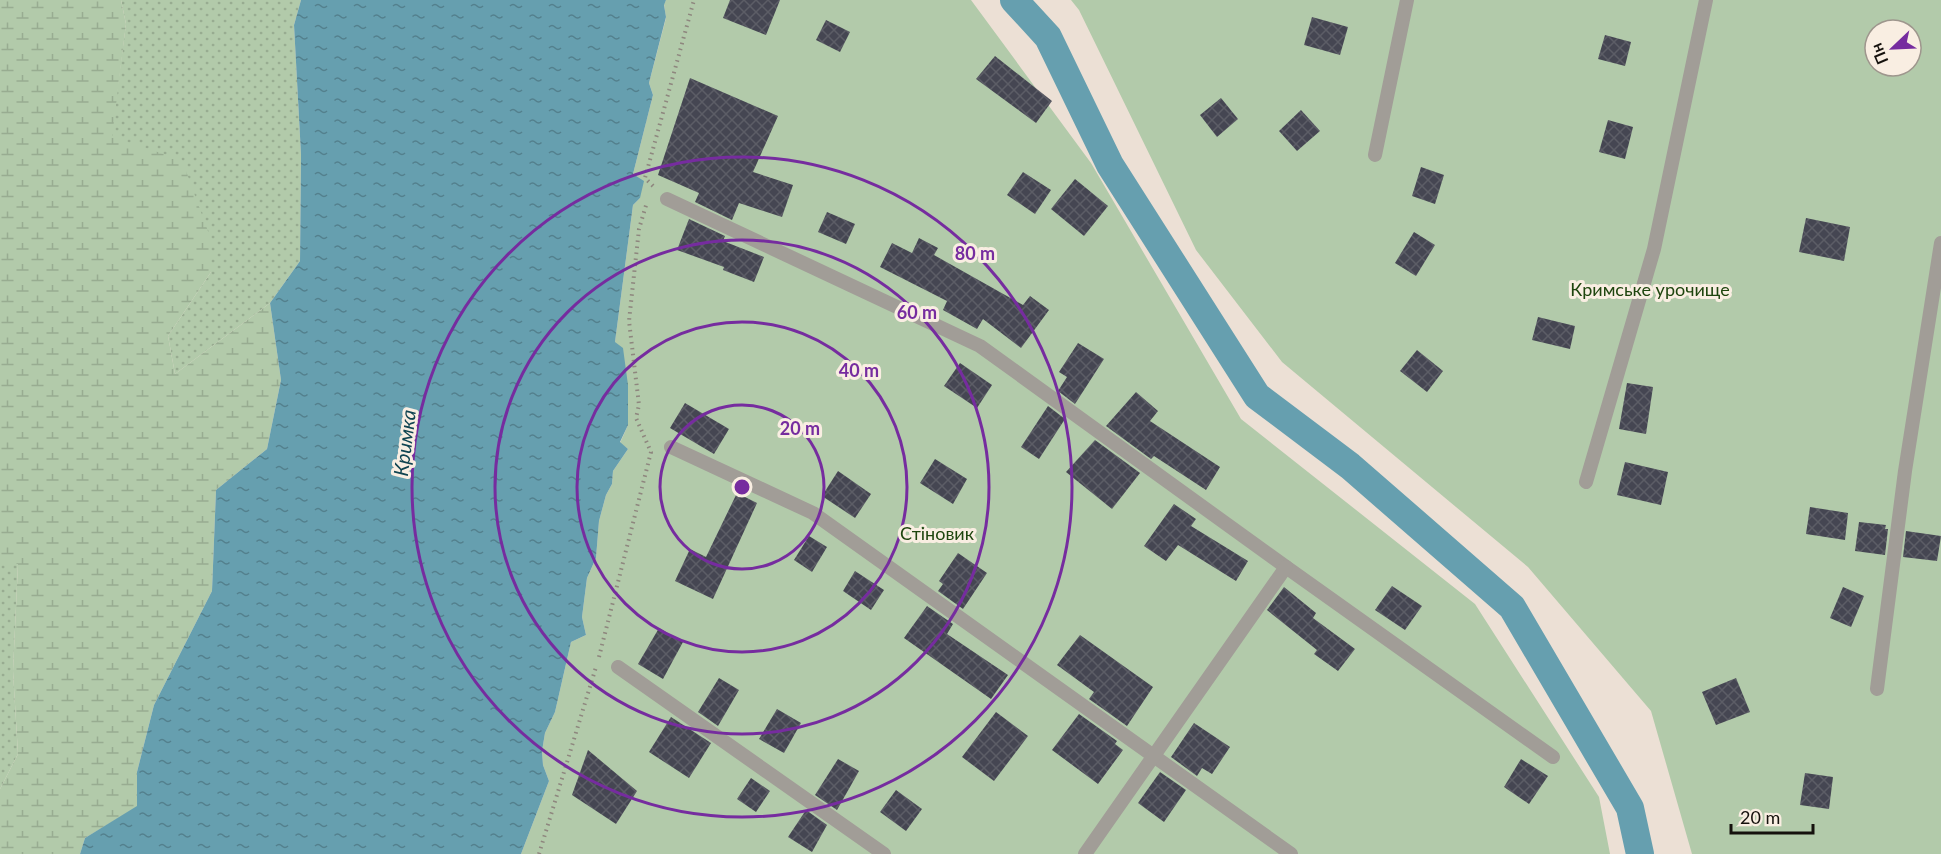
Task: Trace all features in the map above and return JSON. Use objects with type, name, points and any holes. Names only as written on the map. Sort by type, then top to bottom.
[{"type":"lane","points":[[1375,156],[1407,0]]},
{"type":"lane","points":[[1586,482],[1654,249],[1706,0]]},
{"type":"lane","points":[[667,199],[980,346],[1553,757]]},
{"type":"lane","points":[[1877,689],[1905,471],[1941,243]]},
{"type":"lane","points":[[671,447],[813,513],[1291,854]]},
{"type":"lane","points":[[1085,854],[1286,567]]},
{"type":"lane","points":[[618,667],[884,854]]},
{"type":"path","points":[[667,199],[645,178],[694,0]]},
{"type":"path","points":[[539,854],[600,655],[651,452],[636,418],[639,405],[629,321],[639,229],[652,184]]},
{"type":"green space","points":[[0,0],[121,0],[126,24],[112,137],[182,160],[209,234],[211,272],[168,336],[175,374],[270,303],[281,380],[267,449],[216,490],[212,591],[154,705],[137,772],[137,807],[85,838],[80,854],[0,854],[0,789],[18,754],[13,671],[18,564],[0,564]]},
{"type":"green space","points":[[121,0],[301,0],[294,25],[301,155],[300,261],[270,303],[175,374],[168,336],[211,272],[111,137],[126,24]]},
{"type":"green space","name":"Стіновик","points":[[666,0],[971,0],[1091,163],[1241,419],[1475,604],[1599,797],[1610,854],[521,854],[549,781],[543,765],[542,751],[545,733],[555,712],[571,642],[586,635],[582,617],[587,578],[596,558],[599,521],[606,495],[612,484],[613,471],[628,449],[620,443],[628,425],[615,342],[633,205],[640,198],[633,174],[653,95],[649,83],[666,18],[664,4]]},
{"type":"green space","name":"Кримське урочище","points":[[1071,0],[1941,0],[1941,854],[1692,854],[1651,711],[1528,567],[1282,362],[1196,250],[1079,10]]},
{"type":"green space","points":[[0,564],[18,564],[13,671],[18,754],[0,789]]},
{"type":"water","name":"Кримка","points":[[301,0],[666,0],[664,5],[666,17],[649,83],[653,95],[633,174],[644,181],[640,198],[633,205],[615,342],[623,348],[628,385],[628,425],[620,442],[628,449],[613,471],[612,484],[606,495],[599,521],[596,558],[587,578],[582,617],[586,635],[571,642],[555,712],[545,733],[542,751],[543,765],[549,781],[521,854],[80,854],[85,838],[137,806],[137,772],[154,705],[212,591],[216,490],[267,449],[281,380],[270,303],[300,261],[301,155],[294,25]]},
{"type":"building","points":[[730,0],[780,0],[766,35],[723,18]]},
{"type":"building","points":[[1312,17],[1348,27],[1340,55],[1304,45]]},
{"type":"building","points":[[826,20],[850,32],[840,52],[816,40]]},
{"type":"building","points":[[1605,35],[1631,42],[1625,66],[1598,59]]},
{"type":"building","points":[[995,56],[1052,101],[1036,123],[976,79]]},
{"type":"building","points":[[690,78],[778,116],[753,172],[793,185],[782,217],[739,203],[732,220],[695,202],[699,193],[658,175]]},
{"type":"building","points":[[1221,98],[1238,119],[1217,137],[1200,115]]},
{"type":"building","points":[[1301,110],[1320,131],[1297,151],[1279,131]]},
{"type":"building","points":[[1608,120],[1633,127],[1625,159],[1599,152]]},
{"type":"building","points":[[1421,167],[1444,175],[1435,204],[1412,196]]},
{"type":"building","points":[[1023,172],[1051,190],[1035,214],[1007,195]]},
{"type":"building","points":[[1075,179],[1108,206],[1084,236],[1051,209]]},
{"type":"building","points":[[827,212],[855,224],[846,244],[818,232]]},
{"type":"building","points":[[1806,218],[1850,227],[1844,261],[1799,252]]},
{"type":"building","points":[[689,219],[725,236],[723,241],[764,257],[754,282],[723,270],[724,267],[677,250]]},
{"type":"building","points":[[1414,232],[1435,245],[1416,276],[1395,263]]},
{"type":"building","points":[[919,238],[938,248],[934,255],[1023,305],[1030,296],[1049,310],[1021,348],[983,319],[977,329],[943,310],[947,301],[880,267],[892,243],[912,253]]},
{"type":"building","points":[[1538,317],[1575,326],[1570,349],[1532,340]]},
{"type":"building","points":[[1078,343],[1104,359],[1075,404],[1058,391],[1067,377],[1059,372]]},
{"type":"building","points":[[1417,350],[1443,371],[1427,392],[1400,371]]},
{"type":"building","points":[[960,363],[992,385],[977,408],[944,386]]},
{"type":"building","points":[[1627,383],[1653,387],[1646,434],[1619,429]]},
{"type":"building","points":[[1136,392],[1158,411],[1150,421],[1220,467],[1206,490],[1154,456],[1151,459],[1106,426]]},
{"type":"building","points":[[685,403],[729,429],[714,454],[670,428]]},
{"type":"building","points":[[1048,406],[1065,419],[1039,459],[1021,447]]},
{"type":"building","points":[[1095,440],[1140,473],[1112,509],[1066,472]]},
{"type":"building","points":[[935,459],[967,479],[953,504],[920,483]]},
{"type":"building","points":[[1625,462],[1668,472],[1661,505],[1617,495]]},
{"type":"building","points":[[838,471],[871,494],[855,518],[822,496]]},
{"type":"building","points":[[737,493],[757,503],[713,599],[675,581],[690,549],[706,557]]},
{"type":"building","points":[[1174,504],[1196,519],[1191,526],[1248,561],[1236,581],[1178,545],[1166,561],[1144,546]]},
{"type":"building","points":[[1810,507],[1848,513],[1845,540],[1806,534]]},
{"type":"building","points":[[1859,522],[1886,525],[1885,529],[1888,529],[1885,555],[1855,551]]},
{"type":"building","points":[[1906,531],[1941,536],[1937,561],[1903,557]]},
{"type":"building","points":[[809,536],[827,547],[812,572],[794,560]]},
{"type":"building","points":[[958,553],[987,573],[963,609],[938,591],[943,584],[939,581]]},
{"type":"building","points":[[855,571],[884,590],[871,610],[843,591]]},
{"type":"building","points":[[1392,586],[1422,606],[1405,630],[1375,610]]},
{"type":"building","points":[[1284,587],[1316,613],[1313,618],[1355,649],[1338,671],[1314,654],[1317,650],[1267,610]]},
{"type":"building","points":[[1843,587],[1864,596],[1851,627],[1830,618]]},
{"type":"building","points":[[927,606],[953,624],[947,634],[1008,675],[991,699],[904,638]]},
{"type":"building","points":[[659,628],[683,642],[663,679],[638,664]]},
{"type":"building","points":[[1080,635],[1153,687],[1127,726],[1089,699],[1094,692],[1057,665]]},
{"type":"building","points":[[719,678],[739,690],[718,726],[698,712]]},
{"type":"building","points":[[1736,678],[1750,712],[1716,725],[1702,692]]},
{"type":"building","points":[[777,709],[801,723],[784,753],[759,739]]},
{"type":"building","points":[[996,712],[1028,736],[994,781],[962,757]]},
{"type":"building","points":[[1079,714],[1117,741],[1115,744],[1123,750],[1098,784],[1052,750]]},
{"type":"building","points":[[671,717],[711,743],[689,778],[649,752]]},
{"type":"building","points":[[1194,723],[1230,747],[1212,774],[1202,768],[1197,776],[1171,757]]},
{"type":"building","points":[[588,750],[637,791],[616,824],[572,795]]},
{"type":"building","points":[[838,759],[859,771],[837,810],[815,795]]},
{"type":"building","points":[[1521,759],[1548,776],[1529,804],[1504,787]]},
{"type":"building","points":[[1160,772],[1186,790],[1164,822],[1138,803]]},
{"type":"building","points":[[1805,773],[1833,777],[1829,809],[1800,805]]},
{"type":"building","points":[[751,778],[770,791],[756,812],[737,799]]},
{"type":"building","points":[[896,790],[922,809],[906,831],[880,812]]},
{"type":"building","points":[[806,810],[827,825],[812,852],[788,837]]},
{"type":"waterway","points":[[1014,0],[1048,37],[1110,165],[1257,396],[1350,466],[1512,607],[1630,808],[1640,854]]}]
